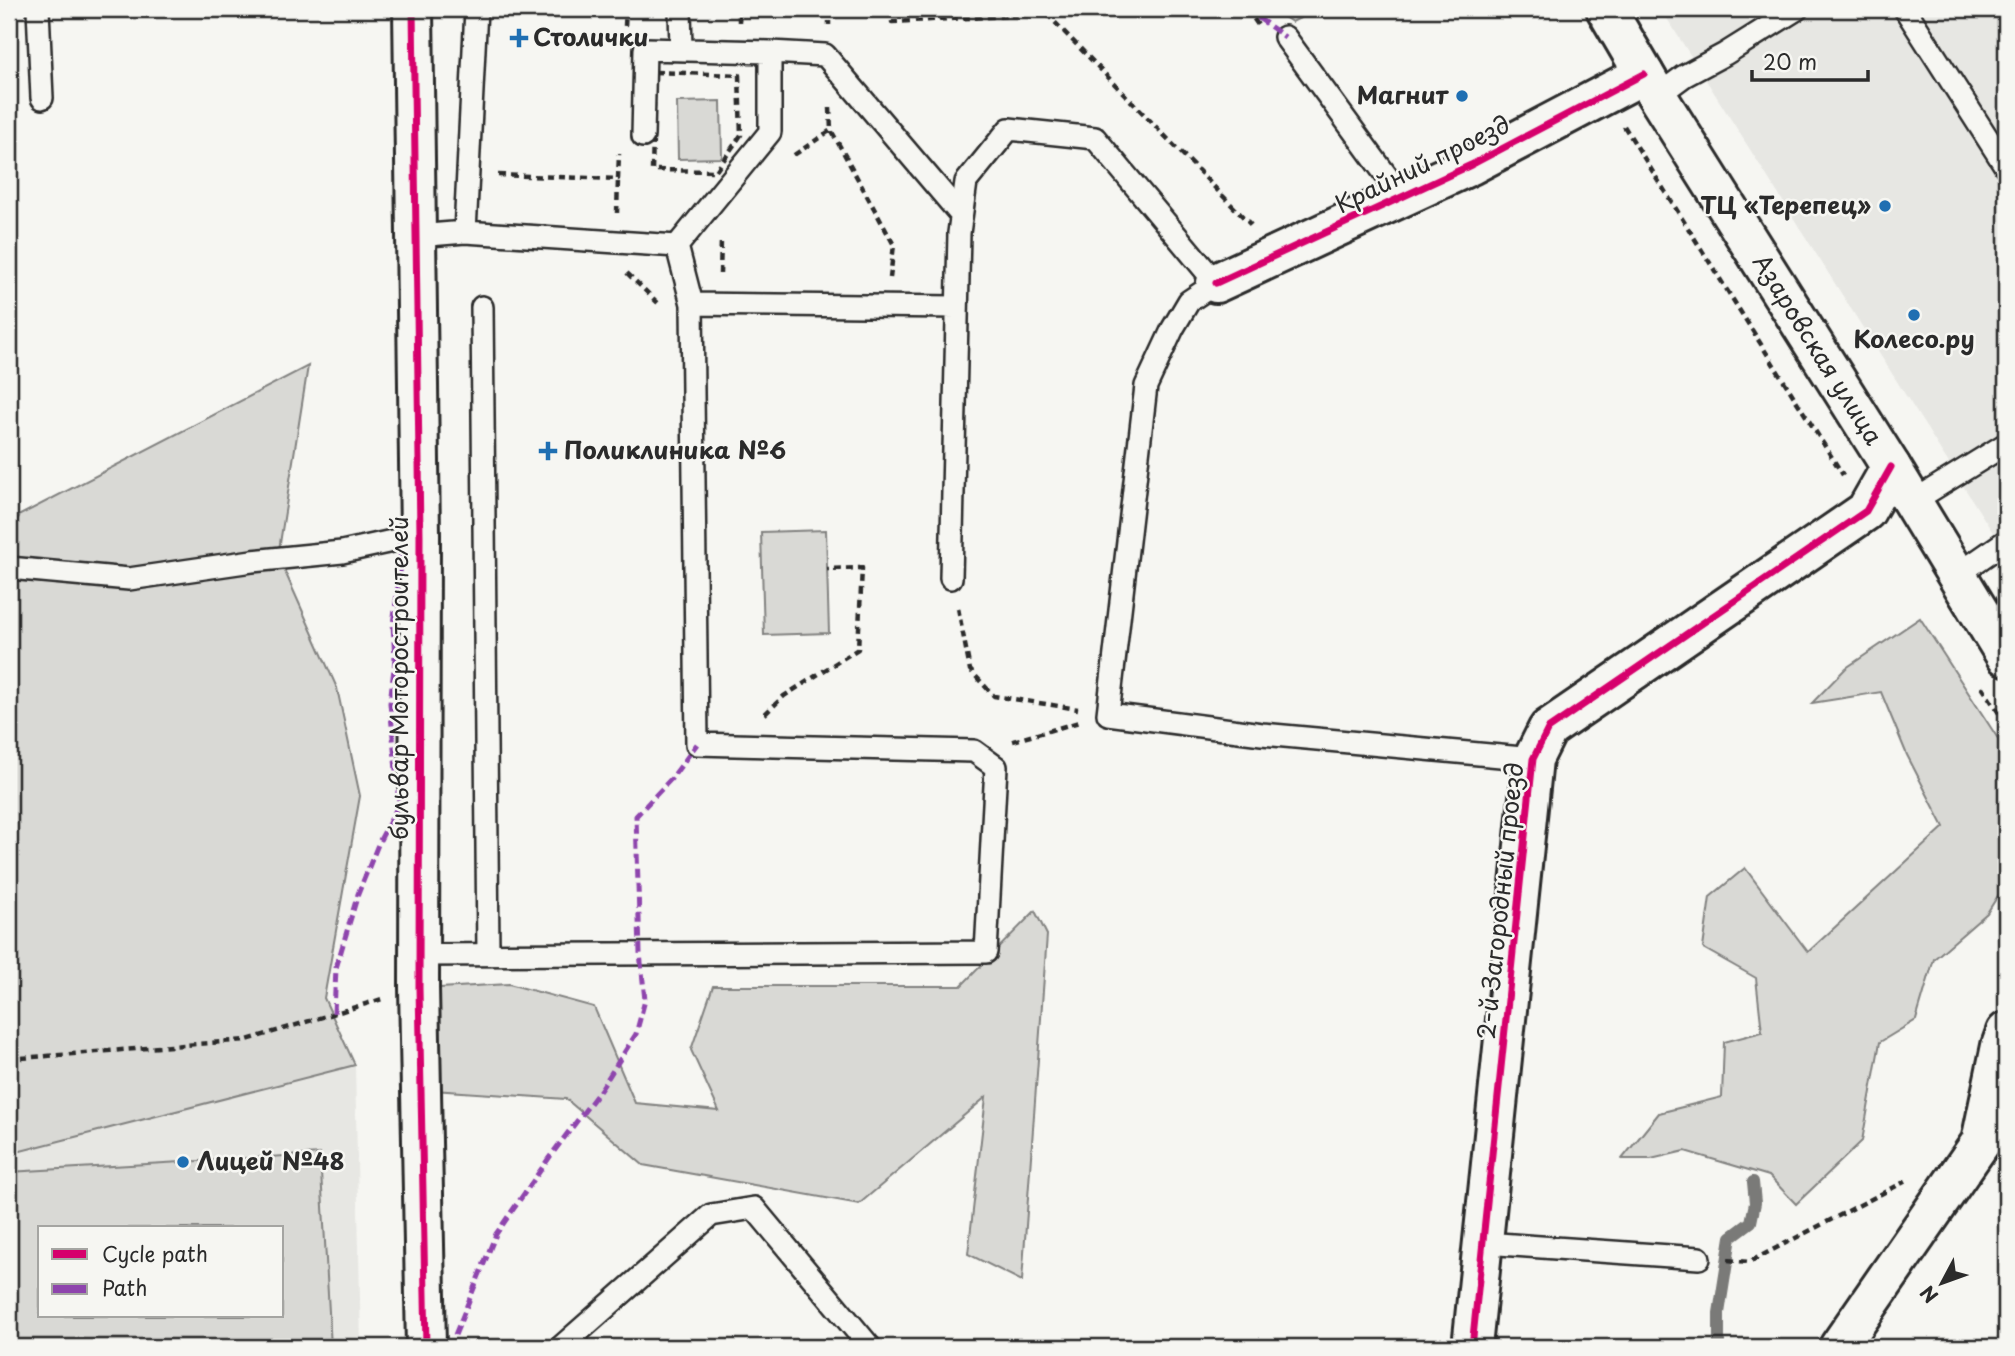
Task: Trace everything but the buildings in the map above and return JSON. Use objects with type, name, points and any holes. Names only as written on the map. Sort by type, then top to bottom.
[{"type":"street","name":"бульвар Моторостроителей","points":[[413,9],[420,535],[419,972],[426,1347]]},
{"type":"street","name":"Азаровская улица","points":[[1606,9],[2006,656]]},
{"type":"street","name":"Крайний проезд","points":[[1216,283],[1471,166],[1605,95],[1651,85]]},
{"type":"street","name":"2-й Загородный проезд","points":[[1472,1347],[1485,1243],[1533,759],[1548,729],[1866,511],[1891,467]]},
{"type":"street","points":[[1839,1347],[1981,1142],[2006,1032]]},
{"type":"lane","points":[[38,9],[42,98]]},
{"type":"lane","points":[[465,232],[475,9]]},
{"type":"lane","points":[[680,9],[681,49]]},
{"type":"lane","points":[[1651,85],[1684,76],[1797,9]]},
{"type":"lane","points":[[1905,9],[2006,167]]},
{"type":"lane","points":[[1285,37],[1402,197]]},
{"type":"lane","points":[[648,136],[645,49],[825,55],[961,215]]},
{"type":"lane","points":[[677,246],[770,132],[770,52]]},
{"type":"lane","points":[[951,578],[956,307],[961,215],[966,182],[1009,130],[1095,138],[1216,283],[1189,301],[1146,386],[1108,714],[1262,734],[1533,759]]},
{"type":"lane","points":[[417,236],[465,232],[677,246]]},
{"type":"lane","points":[[419,972],[488,953],[986,952],[996,767],[974,751],[697,744],[692,304],[677,246]]},
{"type":"lane","points":[[692,304],[956,307]]},
{"type":"lane","points":[[482,307],[488,953]]},
{"type":"lane","points":[[1912,502],[2006,444]]},
{"type":"lane","points":[[9,568],[129,579],[252,561],[342,552],[420,535]]},
{"type":"lane","points":[[1956,575],[2006,541]]},
{"type":"lane","points":[[561,1347],[711,1215],[754,1208],[870,1347]]},
{"type":"lane","points":[[1485,1243],[1699,1258]]},
{"type":"path","points":[[625,35],[626,9]]},
{"type":"path","points":[[891,9],[892,22],[1047,14],[1261,235]]},
{"type":"path","points":[[1247,9],[1264,33]]},
{"type":"path","points":[[655,72],[739,75],[741,135],[716,171],[652,170],[648,136],[655,72]]},
{"type":"path","points":[[1605,95],[1866,511]]},
{"type":"path","points":[[789,160],[831,130],[894,245],[890,278],[877,278]]},
{"type":"path","points":[[619,153],[615,261],[661,306],[661,320]]},
{"type":"path","points":[[497,186],[497,174],[618,179]]},
{"type":"path","points":[[721,237],[720,274],[733,274]]},
{"type":"path","points":[[733,745],[784,696],[858,649],[862,568],[827,569]]},
{"type":"path","points":[[951,578],[970,670],[993,696],[1108,714]]},
{"type":"path","points":[[1977,680],[2006,724]]},
{"type":"path","points":[[996,767],[1009,742],[1108,714]]},
{"type":"path","points":[[9,1059],[247,1040],[419,972]]},
{"type":"path","points":[[1749,1262],[1908,1180]]},
{"type":"shaded area","points":[[1272,9],[1318,9],[1292,22]]},
{"type":"shaded area","points":[[1661,9],[2006,9],[2006,553],[1981,514]]},
{"type":"shaded area","points":[[721,101],[722,158],[678,159],[677,102]]},
{"type":"shaded area","points":[[308,366],[278,556],[337,688],[360,796],[324,998],[355,1065],[9,1154],[9,533],[20,515]]},
{"type":"shaded area","points":[[826,530],[829,633],[764,635],[761,532]]},
{"type":"shaded area","points":[[1920,618],[2006,751],[2006,883],[1987,913],[1934,959],[1916,1020],[1880,1042],[1862,1141],[1796,1204],[1769,1176],[1685,1151],[1651,1159],[1622,1159],[1659,1113],[1722,1097],[1724,1042],[1762,1032],[1756,978],[1703,948],[1710,897],[1745,868],[1808,952],[1944,827],[1907,755],[1881,692],[1812,703],[1846,668]]},
{"type":"shaded area","points":[[1035,911],[1047,935],[1022,1281],[968,1254],[986,1097],[859,1204],[643,1165],[566,1099],[433,1090],[440,988],[509,984],[594,1007],[635,1103],[719,1111],[691,1050],[713,986],[961,986]]},
{"type":"shaded area","name":"Лицей №48","points":[[355,1065],[361,1347],[9,1347],[9,1095]]},
{"type":"shaded area","points":[[320,1154],[331,1347],[9,1347],[9,1172]]},
{"type":"waterway","points":[[1719,1347],[1719,1313],[1731,1237],[1751,1222],[1755,1203],[1753,1182]]},
{"type":"marked path","points":[[1246,9],[1285,37]]},
{"type":"marked path","points":[[334,1013],[336,968],[358,894],[379,842],[399,804],[390,703],[395,660],[393,624],[401,565],[400,539]]},
{"type":"marked path","points":[[455,1335],[496,1234],[601,1089],[636,1034],[645,1000],[640,953],[636,816],[671,779],[697,744]]},
{"type":"cycle path","points":[[413,9],[420,535],[419,988],[426,1347]]},
{"type":"cycle path","points":[[1216,283],[1471,165],[1644,74]]},
{"type":"cycle path","points":[[1472,1347],[1533,759],[1548,729],[1866,511],[1891,467]]},
{"type":"place","name":"Столички","points":[[519,38]]},
{"type":"place","name":"Магнит","points":[[1462,96]]},
{"type":"place","name":"ТЦ «Терепец»","points":[[1885,206]]},
{"type":"place","name":"Колесо.ру","points":[[1914,315]]},
{"type":"place","name":"Поликлиника №6","points":[[548,451]]},
{"type":"place","name":"Лицей №48","points":[[183,1162]]}]
